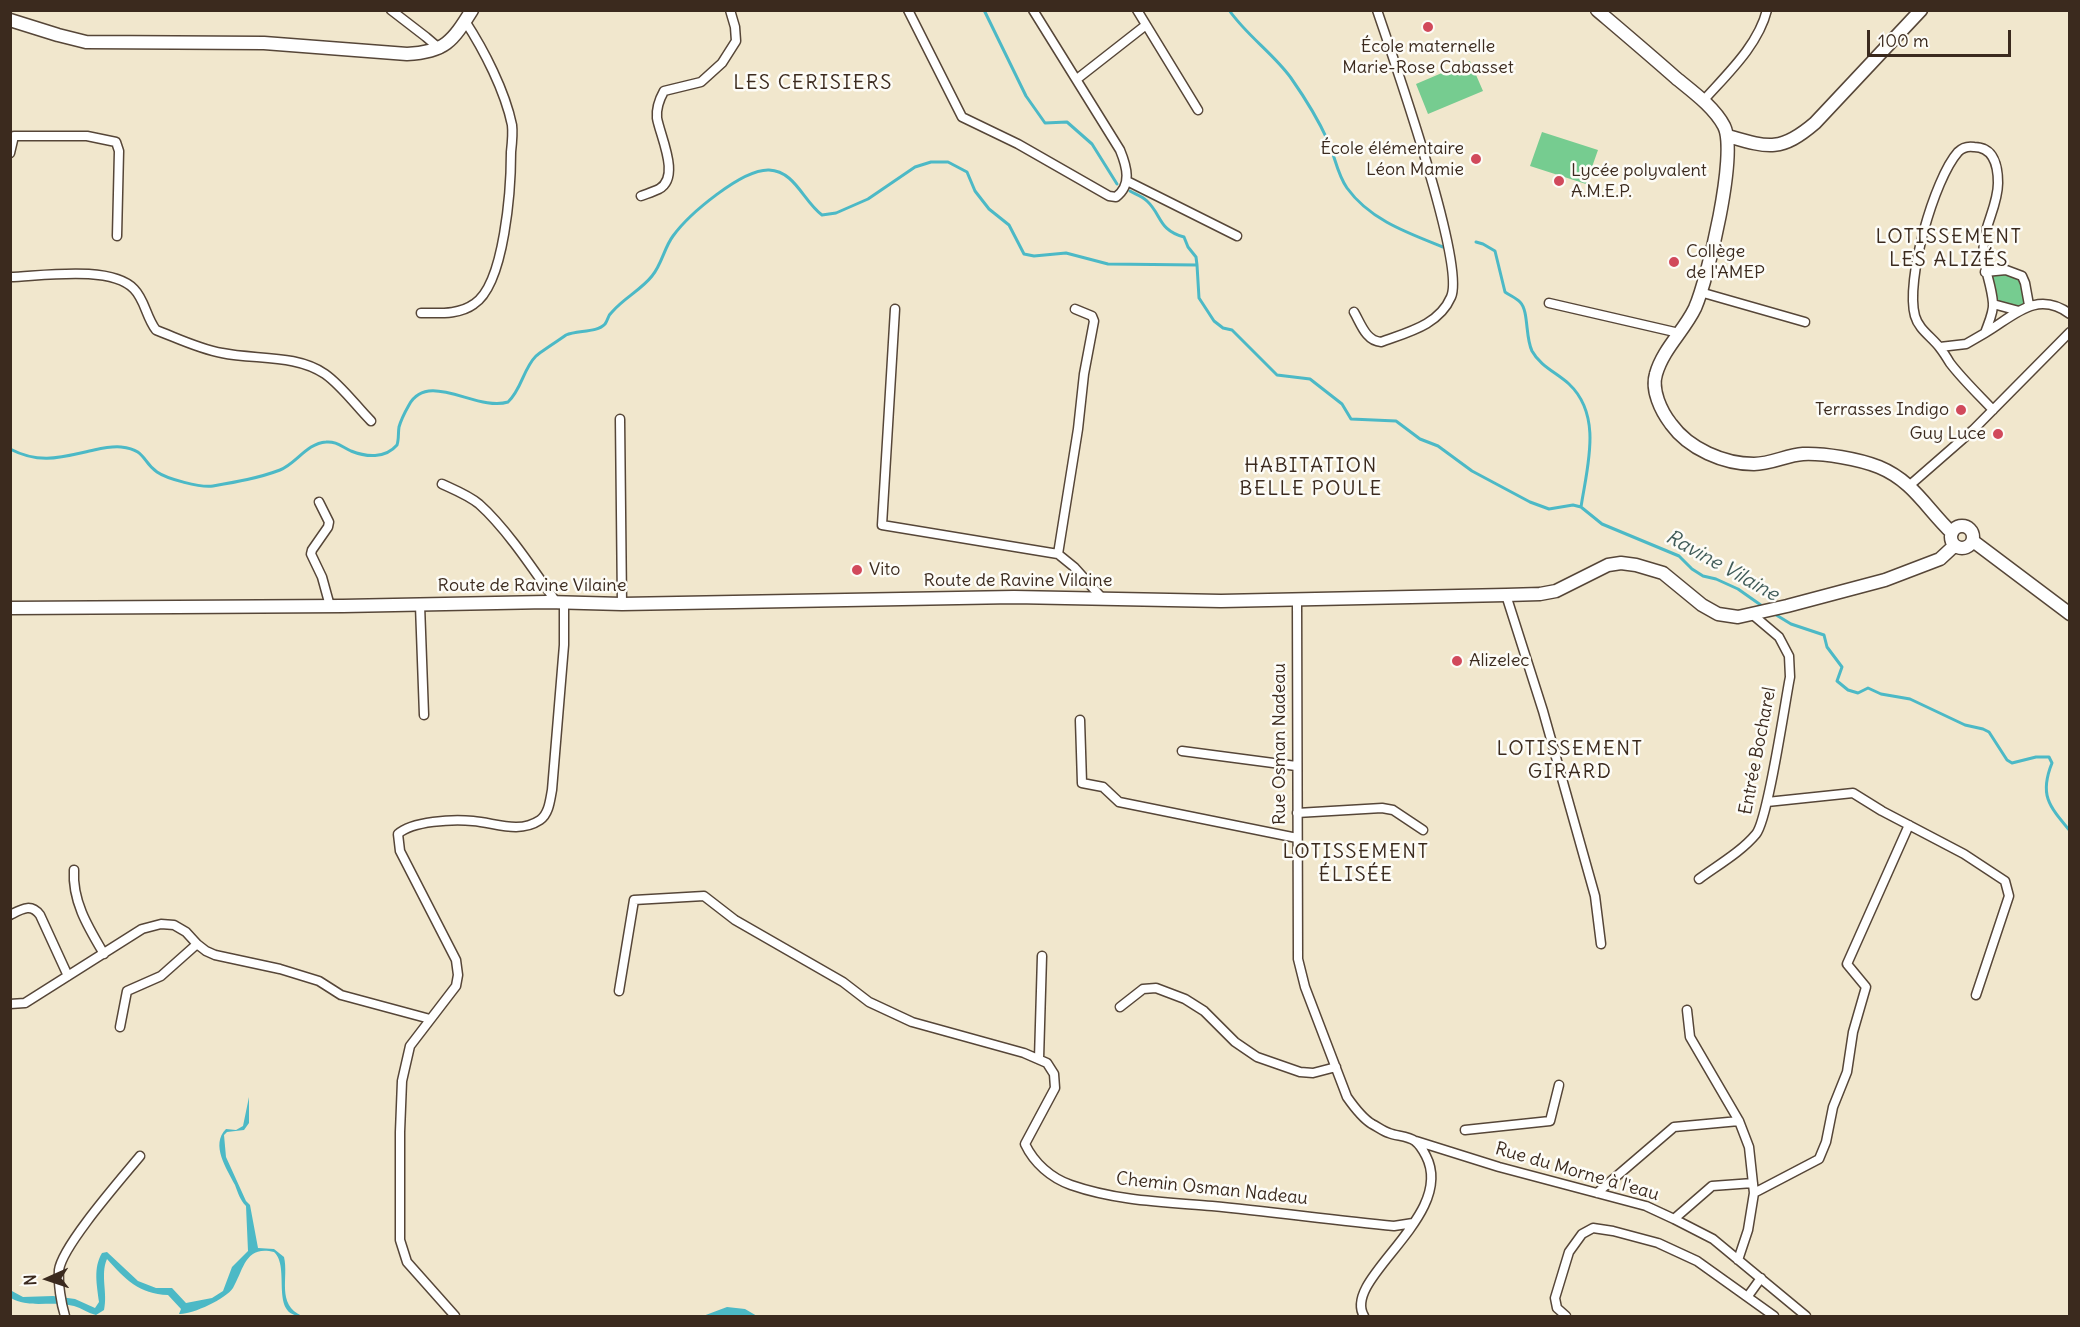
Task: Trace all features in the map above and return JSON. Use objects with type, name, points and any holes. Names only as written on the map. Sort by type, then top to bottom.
[{"type":"main road","points":[[1597,10],[1703,101],[1720,120],[1728,136],[1723,191],[1700,292],[1695,308],[1655,375],[1655,391],[1672,426],[1695,446],[1735,462],[1755,464],[1801,454],[1853,460],[1876,466],[1910,485],[1952,533]]},
{"type":"main road","points":[[1728,136],[1758,145],[1782,145],[1799,137],[1815,123],[1921,10]]},
{"type":"main road","points":[[10,20],[86,42],[264,43],[407,54],[426,53],[440,49],[457,33],[469,16]]},
{"type":"main road","points":[[1973,541],[1965,548],[1954,546],[1951,539],[1952,533],[1957,527],[1964,526],[1971,530],[1973,541],[2070,614]]},
{"type":"main road","name":"Route de Ravine Vilaine","points":[[10,608],[1102,598],[1221,601],[1506,595],[1556,591],[1608,565],[1621,563],[1663,573],[1702,605],[1718,614],[1738,617],[1854,589],[1920,568],[1940,559],[1954,546]]},
{"type":"street","points":[[391,10],[440,49]]},
{"type":"street","points":[[641,196],[661,189],[668,177],[669,157],[657,117],[658,101],[664,92],[701,82],[722,63],[736,41],[730,10]]},
{"type":"street","points":[[908,10],[962,117],[1018,144],[1109,196],[1116,197],[1123,192],[1127,182],[1126,165],[1120,150],[1033,10]]},
{"type":"street","points":[[1137,10],[1198,110]]},
{"type":"street","points":[[1354,312],[1368,336],[1375,342],[1381,342],[1429,324],[1443,310],[1453,294],[1454,271],[1449,246],[1377,10]]},
{"type":"street","points":[[1703,101],[1756,36],[1767,10]]},
{"type":"street","points":[[421,313],[462,310],[475,304],[484,294],[491,279],[506,223],[511,179],[512,126],[469,16]]},
{"type":"street","points":[[1077,79],[1146,25]]},
{"type":"street","points":[[10,153],[14,136],[87,136],[116,142],[120,151],[117,236]]},
{"type":"street","points":[[1984,333],[1993,304],[1982,260],[1986,230],[1995,203],[1998,173],[1995,159],[1988,150],[1968,146],[1958,153],[1944,172],[1920,245],[1914,306],[1916,318],[1924,331],[1993,410]]},
{"type":"street","points":[[1127,182],[1161,196],[1237,236]]},
{"type":"street","points":[[1985,272],[2006,270],[2022,276],[2029,305]]},
{"type":"street","points":[[10,277],[108,275],[133,287],[142,299],[150,322],[156,330],[218,353],[301,363],[326,375],[371,420]]},
{"type":"street","points":[[1700,292],[1805,322]]},
{"type":"street","points":[[1549,303],[1679,333]]},
{"type":"street","points":[[1993,304],[2019,311]]},
{"type":"street","points":[[1940,347],[1966,344],[2029,305],[2050,305],[2070,314]]},
{"type":"street","points":[[895,309],[882,525],[1058,554],[1074,567],[1102,598]]},
{"type":"street","points":[[1058,554],[1094,321],[1092,316],[1075,309]]},
{"type":"street","points":[[1910,485],[1993,410],[2070,332]]},
{"type":"street","points":[[620,419],[622,604]]},
{"type":"street","points":[[442,484],[465,494],[480,505],[560,603],[564,645],[552,790],[548,808],[541,819],[519,828],[471,821],[419,823],[398,834],[400,851],[456,960],[458,975],[456,986],[410,1046],[402,1081],[400,1240],[408,1262],[455,1317]]},
{"type":"street","points":[[319,502],[329,522],[311,554],[322,577],[330,606]]},
{"type":"street","points":[[1506,595],[1543,711],[1595,896],[1601,944]]},
{"type":"street","name":"Rue Osman Nadeau","points":[[1297,600],[1296,766],[1299,958],[1305,987],[1347,1097],[1370,1122],[1388,1133],[1416,1141]]},
{"type":"street","points":[[420,605],[424,715]]},
{"type":"street","name":"Entrée Bocharel","points":[[1699,879],[1732,856],[1758,832],[1767,802],[1790,676],[1789,656],[1779,637],[1756,614]]},
{"type":"street","points":[[1080,720],[1082,783],[1103,787],[1119,802],[1297,838]]},
{"type":"street","points":[[1182,751],[1296,766]]},
{"type":"street","points":[[1767,802],[1853,793],[1964,854],[2005,881],[2009,896],[1976,995]]},
{"type":"street","points":[[1297,813],[1382,808],[1393,810],[1423,830]]},
{"type":"street","points":[[1754,1193],[1820,1159],[1833,1107],[1847,1072],[1853,1032],[1866,987],[1847,964],[1909,825]]},
{"type":"street","points":[[74,870],[73,883],[76,901],[104,954]]},
{"type":"street","points":[[619,991],[634,900],[704,896],[735,920],[843,982],[869,1002],[912,1022],[1039,1059],[1042,956]]},
{"type":"street","points":[[10,915],[26,908],[36,910],[68,976]]},
{"type":"street","points":[[10,1004],[25,1003],[142,929],[169,924],[180,928],[206,951],[215,955],[280,969],[319,981],[341,995],[430,1019]]},
{"type":"street","points":[[120,1027],[127,991],[161,976],[197,944]]},
{"type":"street","points":[[1120,1008],[1143,988],[1156,988],[1185,999],[1204,1011],[1235,1042],[1257,1057],[1313,1073],[1336,1066]]},
{"type":"street","points":[[1687,1010],[1690,1038],[1738,1121],[1749,1147],[1754,1193],[1748,1230],[1738,1260]]},
{"type":"street","name":"Chemin Osman Nadeau","points":[[1039,1059],[1047,1063],[1054,1074],[1055,1088],[1025,1144],[1032,1158],[1052,1176],[1070,1185],[1125,1199],[1394,1226],[1413,1223]]},
{"type":"street","points":[[1465,1130],[1550,1121],[1559,1085]]},
{"type":"street","points":[[1597,1193],[1674,1127],[1738,1121]]},
{"type":"street","points":[[1364,1317],[1360,1310],[1362,1294],[1429,1197],[1432,1179],[1426,1156],[1416,1141]]},
{"type":"street","name":"Rue du Morne à l'eau","points":[[1416,1141],[1498,1167],[1646,1206],[1713,1239],[1806,1317]]},
{"type":"street","points":[[65,1317],[59,1270],[67,1250],[140,1156]]},
{"type":"street","points":[[1674,1219],[1712,1186],[1753,1183]]},
{"type":"street","points":[[1566,1317],[1557,1308],[1555,1298],[1560,1280],[1569,1252],[1582,1234],[1593,1228],[1613,1230],[1658,1243],[1697,1262],[1748,1296],[1774,1317]]},
{"type":"street","points":[[1748,1296],[1761,1278]]},
{"type":"green space","points":[[1470,61],[1483,91],[1428,114],[1416,84]]},
{"type":"green space","points":[[1542,132],[1598,150],[1586,184],[1530,166]]},
{"type":"green space","points":[[2002,273],[2018,278],[2023,291],[2023,304],[2015,306],[2006,304],[1995,297],[1991,279]]},
{"type":"water","points":[[249,1097],[249,1123],[244,1130],[227,1132],[224,1135],[226,1157],[250,1205],[258,1248],[274,1249],[284,1257],[286,1298],[294,1311],[302,1316],[292,1314],[286,1308],[283,1300],[279,1259],[274,1252],[264,1251],[251,1255],[233,1288],[223,1297],[208,1306],[184,1314],[179,1314],[181,1309],[168,1295],[149,1292],[133,1284],[107,1259],[104,1271],[104,1310],[96,1315],[66,1304],[33,1304],[11,1298],[10,1290],[23,1297],[53,1296],[75,1299],[95,1308],[99,1302],[97,1265],[102,1253],[107,1252],[138,1281],[156,1288],[172,1288],[186,1303],[212,1298],[223,1291],[232,1267],[248,1251],[246,1206],[224,1164],[220,1142],[221,1135],[226,1129],[236,1130],[243,1126]]},
{"type":"water","points":[[727,1307],[745,1309],[757,1316],[703,1316]]},
{"type":"waterway","name":"Ravine Vilaine","points":[[984,10],[1026,96],[1045,123],[1067,122],[1092,144],[1117,184]]},
{"type":"waterway","points":[[1229,10],[1284,69],[1296,86],[1324,133],[1344,183],[1356,199],[1390,224],[1443,247]]},
{"type":"waterway","name":"Ravine Vilaine","points":[[10,449],[32,457],[52,458],[111,447],[129,448],[140,453],[152,468],[162,475],[201,486],[247,480],[280,470],[319,443],[336,443],[363,455],[381,455],[397,445],[399,427],[409,405],[417,395],[428,391],[440,391],[482,402],[496,404],[508,402],[536,356],[566,335],[597,329],[605,324],[617,307],[652,276],[670,241],[691,216],[717,194],[745,177],[769,170],[786,175],[822,215],[836,213],[868,199],[915,167],[931,162],[948,162],[967,172],[975,191],[989,209],[1009,225],[1024,254],[1034,256],[1066,253],[1108,264],[1197,265],[1199,298],[1214,321],[1223,328],[1232,330],[1277,375],[1310,379],[1342,404],[1351,419],[1396,421],[1420,439],[1438,446],[1472,471],[1530,502],[1549,509],[1573,505],[1581,507],[1602,524],[1679,556],[1703,576],[1738,589],[1765,608]]},
{"type":"waterway","name":"Ravine Vilaine","points":[[1130,191],[1147,201],[1169,230],[1184,237],[1196,257],[1197,265]]},
{"type":"waterway","points":[[1476,242],[1495,251],[1505,292],[1523,306],[1528,339],[1535,356],[1569,384],[1580,397],[1586,411],[1590,442],[1581,507]]},
{"type":"waterway","name":"Ravine Vilaine","points":[[1773,613],[1791,624],[1824,635],[1827,647],[1842,667],[1837,681],[1848,690],[1858,693],[1868,688],[1881,694],[1910,699],[1965,725],[1983,729],[1989,732],[2007,760],[2012,763],[2036,757],[2049,757],[2052,763],[2046,784],[2048,800],[2070,831]]},
{"type":"place","name":"École maternelle Marie-Rose Cabasset","points":[[1428,27]]},
{"type":"place","name":"École élémentaire Léon Mamie","points":[[1476,159]]},
{"type":"place","name":"Lycée polyvalent A.M.E.P.","points":[[1559,181]]},
{"type":"place","name":"Collège de l'AMEP","points":[[1674,262]]},
{"type":"place","name":"Terrasses Indigo","points":[[1961,410]]},
{"type":"place","name":"Guy Luce","points":[[1998,434]]},
{"type":"place","name":"Vito","points":[[857,570]]},
{"type":"place","name":"Alizelec","points":[[1457,661]]},
{"type":"district","name":"LES CERISIERS","points":[[813,83]]},
{"type":"district","name":"LOTISSEMENT LES ALIZÉS","points":[[1949,248]]},
{"type":"district","name":"HABITATION BELLE POULE","points":[[1311,478]]},
{"type":"district","name":"LOTISSEMENT GIRARD","points":[[1570,760]]},
{"type":"district","name":"LOTISSEMENT ÉLISÉE","points":[[1356,864]]}]
